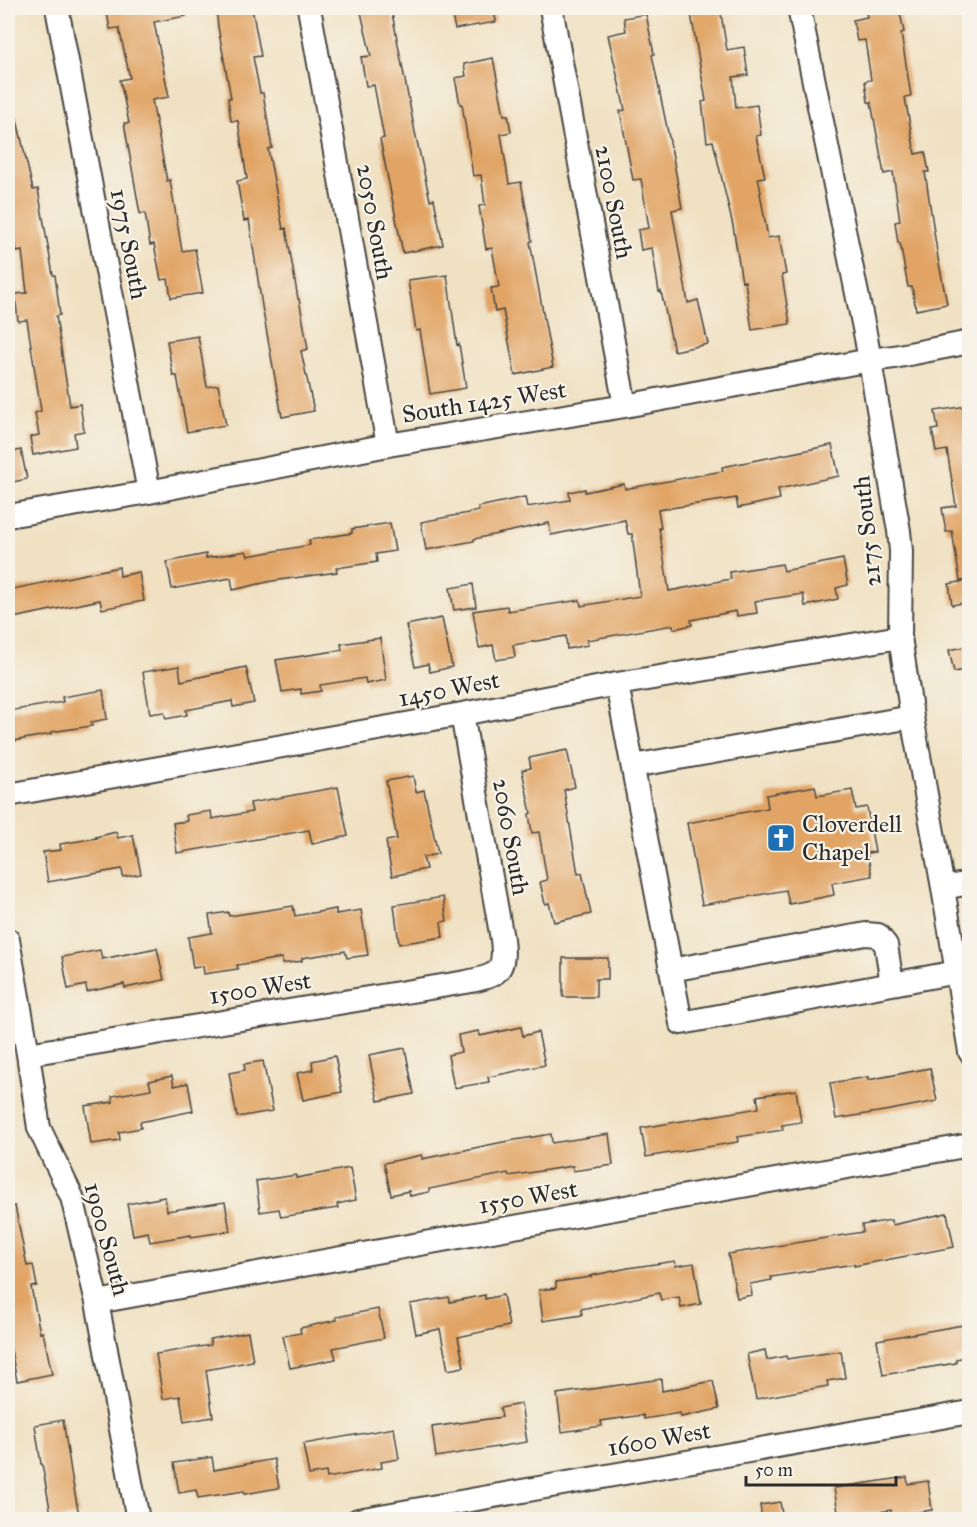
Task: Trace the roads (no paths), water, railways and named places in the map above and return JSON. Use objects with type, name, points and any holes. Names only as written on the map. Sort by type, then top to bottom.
[{"type":"street","name":"1975 South","points":[[57,8],[148,492]]},
{"type":"street","name":"2050 South","points":[[309,8],[388,445]]},
{"type":"street","name":"2100 South","points":[[550,8],[625,406]]},
{"type":"street","name":"2175 South","points":[[799,8],[870,360],[899,531],[901,551],[900,637],[969,1052]]},
{"type":"street","name":"South 1425 West","points":[[8,516],[148,492],[388,445],[625,406],[969,342]]},
{"type":"street","name":"1450 West","points":[[8,795],[617,684],[900,637]]},
{"type":"street","points":[[617,684],[681,1023],[957,972]]},
{"type":"street","name":"2060 South","points":[[462,714],[502,939],[503,959],[499,970]]},
{"type":"street","points":[[633,766],[912,717]]},
{"type":"street","points":[[943,888],[969,882]]},
{"type":"street","points":[[671,970],[866,934],[878,935],[886,945],[892,984]]},
{"type":"street","name":"1900 South","points":[[8,940],[39,1128],[72,1197],[97,1302],[138,1520]]},
{"type":"street","name":"1500 West","points":[[28,1054],[466,982],[499,970]]},
{"type":"street","name":"1550 West","points":[[97,1302],[969,1145]]},
{"type":"street","name":"1600 West","points":[[358,1520],[969,1412]]},
{"type":"place","name":"Cloverdell Chapel","points":[[781,838]]}]
